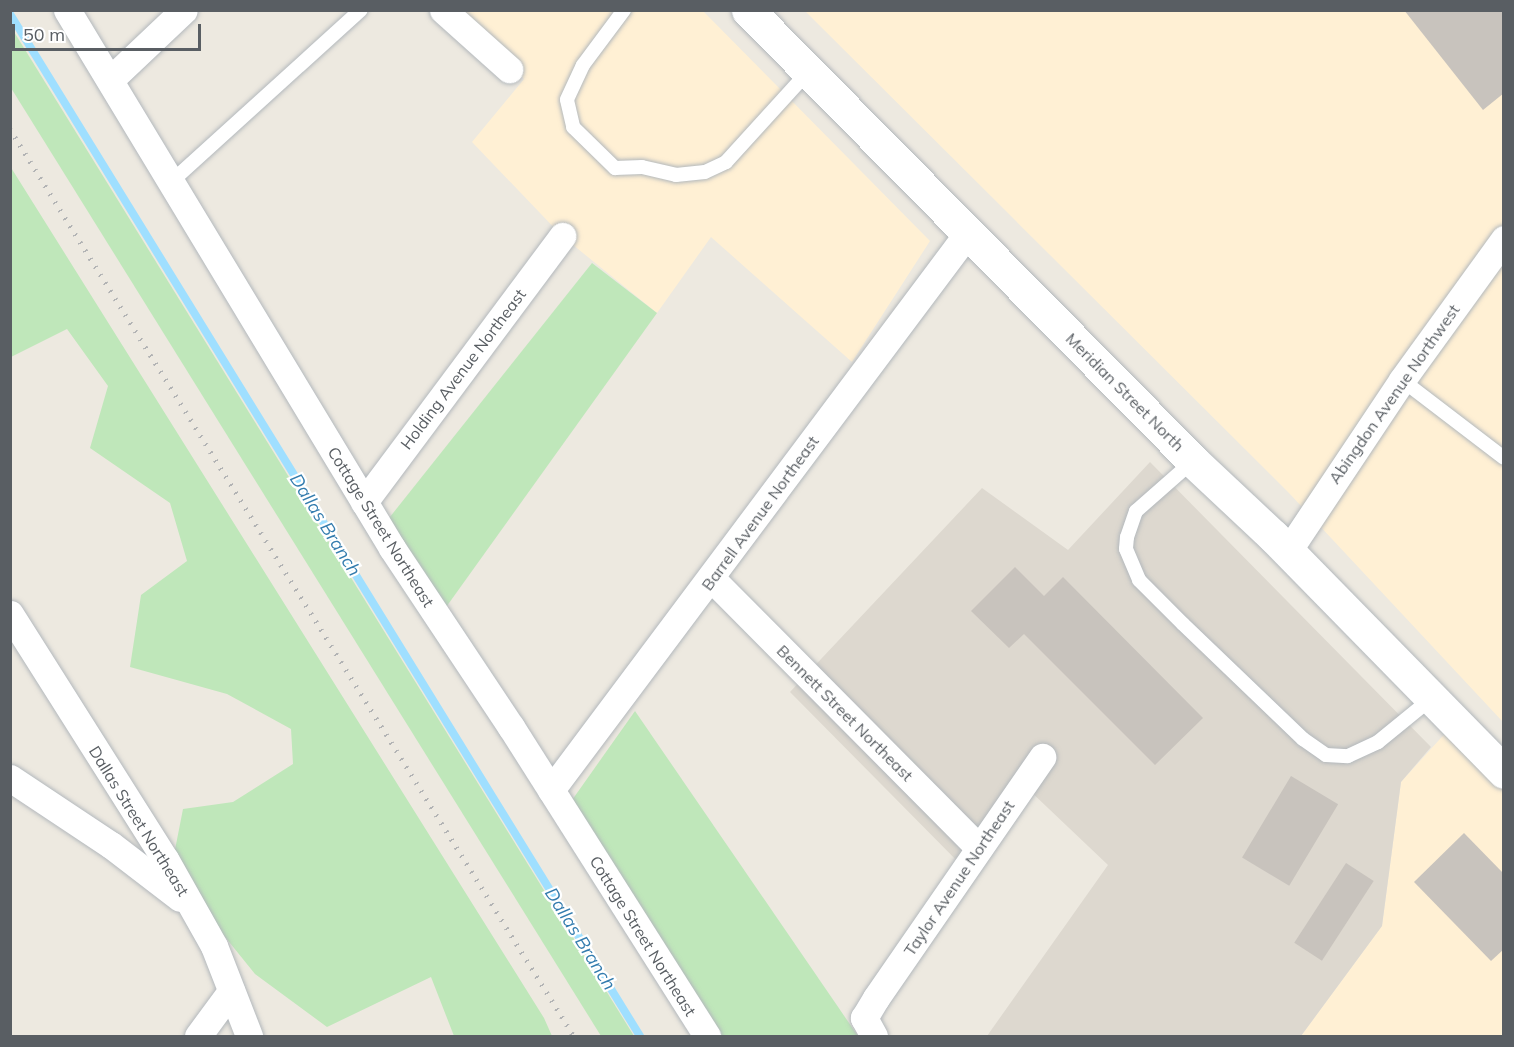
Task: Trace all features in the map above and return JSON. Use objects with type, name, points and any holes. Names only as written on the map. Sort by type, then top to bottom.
[{"type":"street","name":"Cottage Street Northeast","points":[[67,10],[111,79],[364,502],[707,1036]]},
{"type":"street","points":[[111,79],[184,10]]},
{"type":"street","points":[[443,10],[509,69]]},
{"type":"street","name":"Meridian Street North","points":[[748,10],[1193,461],[1288,551],[1503,772]]},
{"type":"street","name":"Barrell Avenue Northeast","points":[[551,790],[712,579],[967,234]]},
{"type":"street","name":"Holding Avenue Northeast","points":[[364,502],[562,236]]},
{"type":"street","name":"Abingdon Avenue Northwest","points":[[1288,551],[1402,381],[1503,239]]},
{"type":"street","name":"Bennett Street Northeast","points":[[712,579],[979,848]]},
{"type":"street","name":"Dallas Street Northeast","points":[[10,614],[214,946],[249,1036]]},
{"type":"street","name":"Taylor Avenue Northeast","points":[[874,1036],[864,1018],[876,998],[1042,757]]},
{"type":"street","points":[[10,778],[111,845],[191,906]]},
{"type":"street","points":[[198,1036],[231,991]]},
{"type":"lane","points":[[171,182],[361,10]]},
{"type":"lane","points":[[624,10],[583,65],[567,99],[573,127],[615,168],[642,167],[676,176],[705,172],[726,162],[808,72]]},
{"type":"lane","points":[[1402,381],[1503,458]]},
{"type":"lane","points":[[1193,461],[1136,511],[1127,537],[1130,563],[1140,580],[1176,616],[1303,739],[1326,755],[1348,756],[1378,742],[1432,698]]},
{"type":"shaded area","points":[[464,11],[703,11],[930,241],[852,362],[711,237],[657,313],[562,236],[472,142],[524,79]]},
{"type":"shaded area","points":[[805,11],[1503,11],[1503,722],[1289,493]]},
{"type":"shaded area","points":[[1150,462],[1431,747],[1401,782],[1382,926],[1301,1036],[987,1036],[1108,865],[1028,789],[972,876],[790,692],[982,488],[1068,550]]},
{"type":"shaded area","points":[[1449,729],[1503,786],[1503,1036],[1301,1036],[1382,926],[1401,782]]},
{"type":"green space","points":[[10,27],[634,1036],[601,1036],[11,88]]},
{"type":"green space","points":[[10,166],[544,1018],[552,1036],[454,1036],[431,977],[327,1027],[255,974],[171,870],[183,809],[233,802],[293,764],[291,729],[227,694],[130,667],[141,595],[187,561],[170,503],[90,448],[108,386],[67,329],[11,357]]},
{"type":"green space","points":[[592,263],[657,313],[434,624],[374,537]]},
{"type":"green space","points":[[635,711],[858,1036],[704,1036],[565,810]]},
{"type":"building","points":[[1404,10],[1504,10],[1504,93],[1483,110]]},
{"type":"building","points":[[1015,567],[1044,596],[1063,577],[1203,718],[1155,765],[1024,634],[1009,648],[971,611]]},
{"type":"building","points":[[1291,776],[1338,804],[1289,886],[1242,857]]},
{"type":"building","points":[[1464,833],[1504,874],[1504,949],[1491,961],[1414,882]]},
{"type":"building","points":[[1346,863],[1374,881],[1322,961],[1294,943]]},
{"type":"waterway","name":"Dallas Branch","points":[[10,14],[640,1036]]},
{"type":"railway","points":[[10,129],[574,1036]]}]
